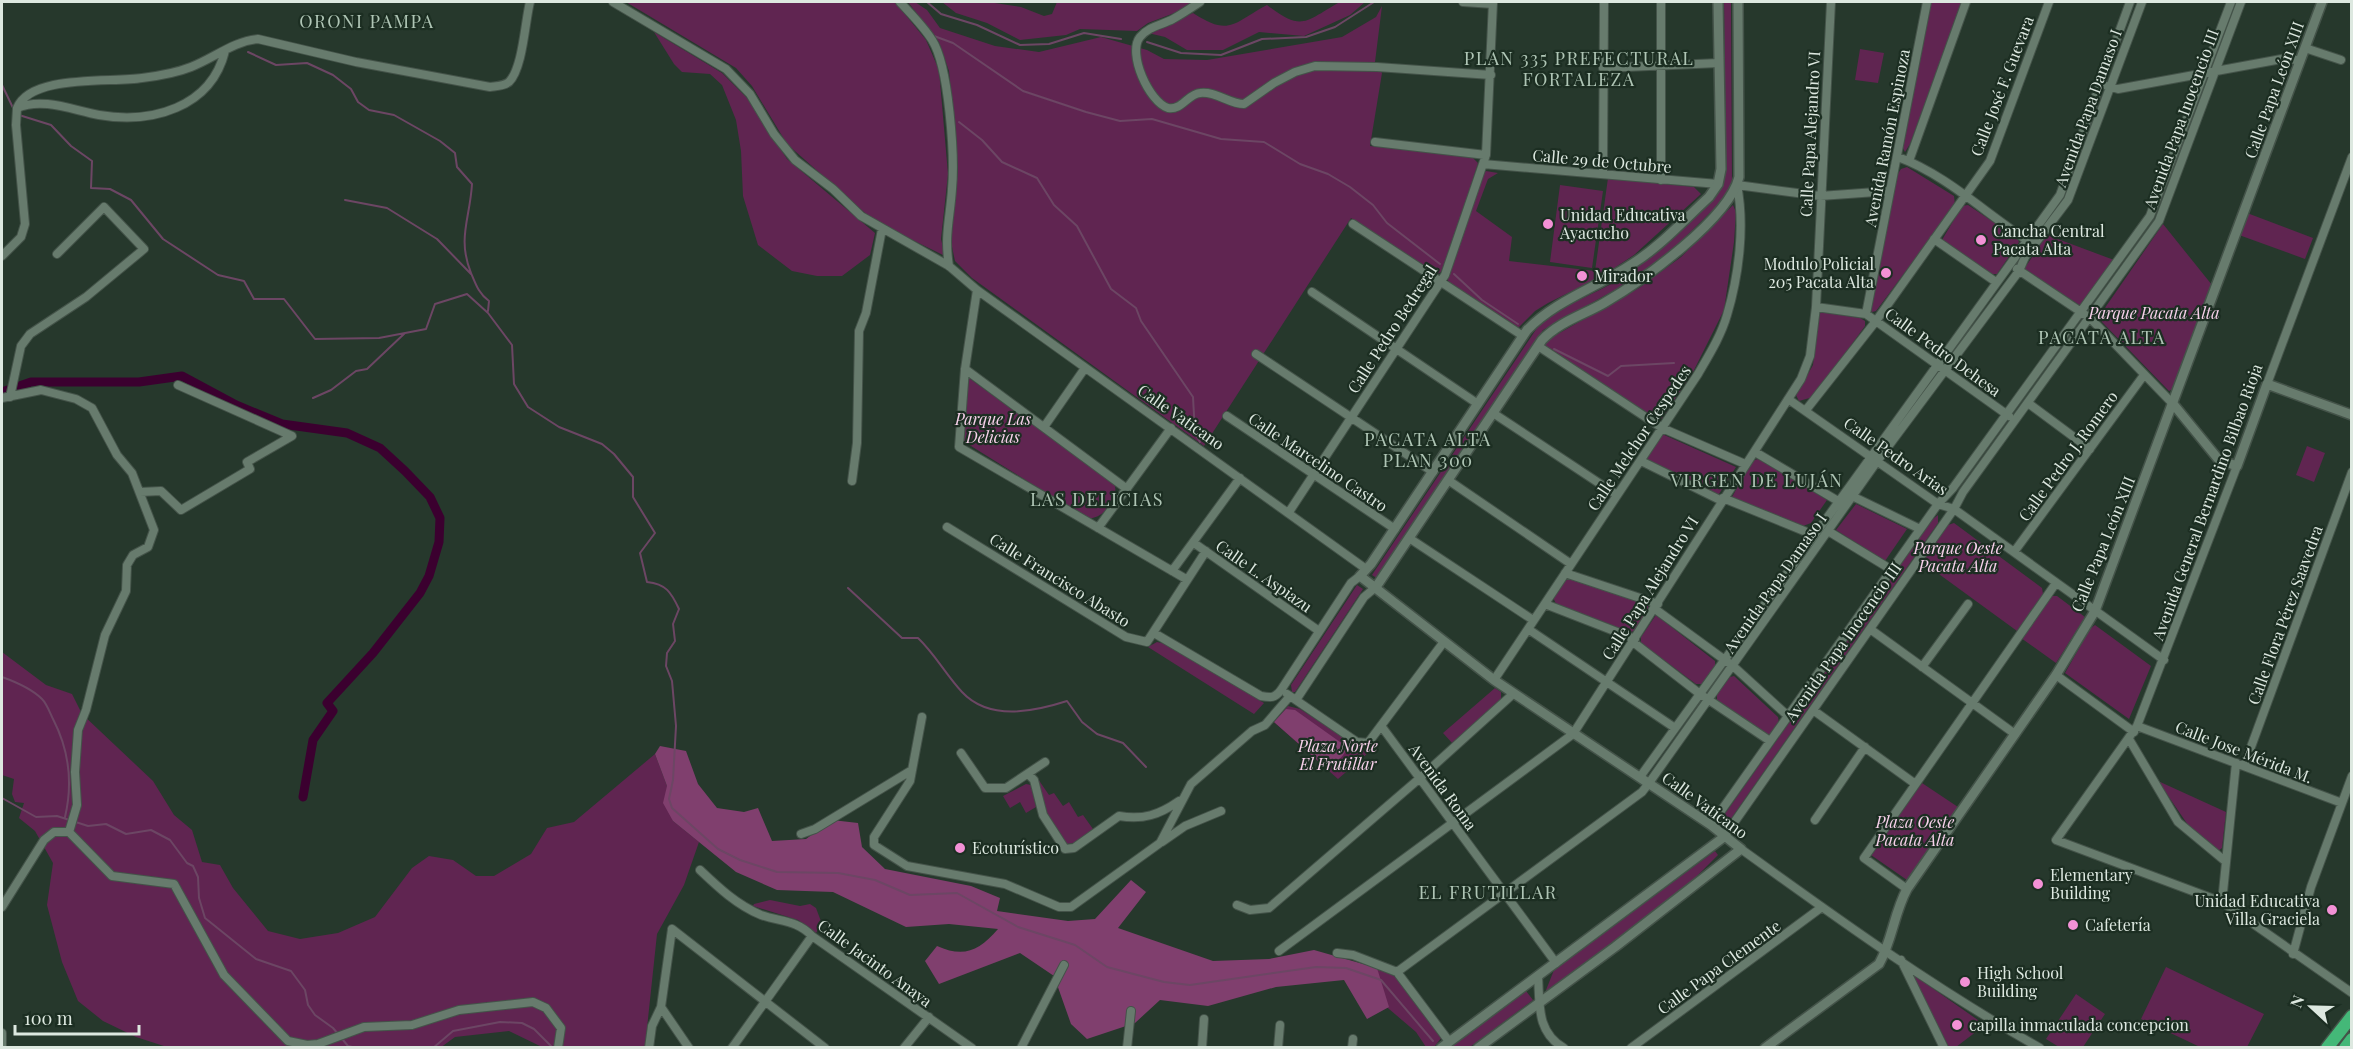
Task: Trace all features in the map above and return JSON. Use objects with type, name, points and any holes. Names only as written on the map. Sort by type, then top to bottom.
[{"type":"highway","points":[[2327,1047],[2352,1016]]},
{"type":"highway","points":[[2345,1047],[2352,1039]]},
{"type":"street","points":[[2,256],[21,237],[25,224],[16,125],[17,108],[27,95],[47,87],[160,75],[189,68],[243,40],[265,40],[356,62],[490,87],[501,86],[509,82],[515,72],[530,2]]},
{"type":"street","name":"Calle Vaticano","points":[[613,2],[726,69],[750,94],[774,134],[795,160],[833,189],[861,216],[949,266],[977,290],[1289,512],[1363,572],[1376,587],[1443,643],[1513,694],[1710,825],[1886,952],[1994,1022],[2040,1047]]},
{"type":"street","points":[[900,2],[933,41],[942,65],[951,150],[952,187],[945,239],[949,266]]},
{"type":"street","points":[[1200,2],[1170,21],[1146,32],[1139,38],[1135,50],[1140,70],[1152,96],[1158,103],[1170,109],[1178,107],[1198,92],[1211,93],[1245,104],[1274,83],[1295,72],[1315,66],[1377,67],[1491,75]]},
{"type":"street","points":[[1463,2],[1493,3]]},
{"type":"street","points":[[1603,174],[1604,2]]},
{"type":"street","points":[[1661,2],[1661,180]]},
{"type":"street","points":[[1206,551],[1186,579],[1154,633],[1261,696],[1270,698],[1276,696],[1351,583],[1363,572],[1395,529],[1523,336],[1547,311],[1598,286],[1635,262],[1709,197],[1718,184],[1721,169],[1718,2]]},
{"type":"street","points":[[1160,843],[1180,800],[1191,784],[1252,731],[1265,725],[1293,698],[1364,597],[1376,587],[1549,333],[1565,322],[1601,305],[1656,269],[1734,195],[1737,185],[1738,2]]},
{"type":"street","name":"Calle Papa Alejandro VI","points":[[1279,951],[1573,734],[1755,452],[1807,367],[1816,308],[1831,2]]},
{"type":"street","name":"Avenida Ramón Espinoza","points":[[1866,314],[1927,2]]},
{"type":"street","name":"Avenida Ramón Espinoza","points":[[1909,161],[1966,2]]},
{"type":"street","name":"Calle José F. Guevara","points":[[1806,410],[1876,321],[1990,161],[2049,2]]},
{"type":"street","name":"Avenida Papa Damaso I","points":[[1640,777],[1838,501],[1947,371],[2019,271],[2031,242],[2060,195],[2130,2]]},
{"type":"street","name":"Avenida Papa Damaso I","points":[[1397,972],[1642,792],[1649,783],[1852,496],[1874,457],[1937,364],[2010,264],[2068,200],[2142,2]]},
{"type":"street","name":"Avenida Papa Inocencio III","points":[[1710,825],[1938,504],[1953,488],[2147,221],[2231,2]]},
{"type":"street","name":"Avenida Papa Inocencio III","points":[[1444,1044],[1724,837],[1954,509],[1963,492],[2155,227],[2241,2]]},
{"type":"street","name":"Calle Papa León XIII","points":[[1765,1047],[1879,964],[1886,952],[1897,912],[1907,889],[2056,675],[2095,611],[2174,405],[2322,2]]},
{"type":"street","name":"Calle Pedro Bedregal","points":[[1289,512],[1441,282],[1486,155],[1493,3]]},
{"type":"street","points":[[2305,48],[2341,60]]},
{"type":"street","points":[[17,108],[29,104],[46,104],[100,115],[130,117],[181,106],[192,102],[207,89],[216,77],[225,51]]},
{"type":"street","points":[[2100,84],[2118,88],[2287,58],[2300,61]]},
{"type":"street","points":[[1603,68],[1719,63]]},
{"type":"street","points":[[1375,142],[1486,155]]},
{"type":"street","points":[[1898,157],[1909,161],[1965,196],[2031,242]]},
{"type":"street","name":"Avenida General Bernardino Bilbao Rioja","points":[[2222,902],[2056,840],[2133,732],[2164,660],[2352,157]]},
{"type":"street","name":"Calle 29 de Octubre","points":[[1484,165],[1718,184]]},
{"type":"street","points":[[1737,185],[1820,196],[1890,191]]},
{"type":"street","name":"Calle Melchor Cespedes","points":[[1494,680],[1698,374],[1727,314],[1739,243],[1741,204],[1737,185]]},
{"type":"street","points":[[57,254],[104,207],[144,249],[86,297],[30,334],[21,346],[6,397],[41,390],[76,399],[92,408],[117,455],[132,473],[154,530],[148,547],[133,555],[127,565],[126,591],[105,635],[89,701],[78,730],[75,772],[77,805],[71,825]]},
{"type":"street","points":[[2147,221],[2155,227]]},
{"type":"street","points":[[1353,224],[1523,336]]},
{"type":"street","points":[[852,481],[857,442],[860,331],[866,313],[882,229]]},
{"type":"street","points":[[1934,239],[1996,282]]},
{"type":"street","points":[[2010,264],[2090,318],[2174,405],[2219,460],[2237,466]]},
{"type":"street","points":[[977,290],[965,369],[959,447],[1186,579]]},
{"type":"street","points":[[1312,292],[1478,404]]},
{"type":"street","name":"Calle Pedro Dehesa","points":[[1816,308],[1866,314],[2015,420]]},
{"type":"street","points":[[1538,346],[1662,428],[1745,465]]},
{"type":"street","points":[[1256,354],[1433,472]]},
{"type":"street","points":[[1044,427],[1085,368]]},
{"type":"street","points":[[965,369],[1127,489]]},
{"type":"street","name":"Calle Pedro J. Romero","points":[[2014,552],[2144,375]]},
{"type":"street","points":[[2267,384],[2352,415]]},
{"type":"street","points":[[140,492],[161,491],[181,510],[250,469],[246,462],[292,436],[178,385]]},
{"type":"street","name":"Calle Pedro Arias","points":[[1788,399],[1874,457],[1938,504],[1954,509],[2164,660]]},
{"type":"street","points":[[2028,403],[2090,449]]},
{"type":"street","points":[[1493,413],[1617,495]]},
{"type":"street","name":"Calle Marcelino Castro","points":[[1227,416],[1395,529]]},
{"type":"street","points":[[1098,528],[1172,428]]},
{"type":"street","points":[[1755,452],[1838,501]]},
{"type":"street","points":[[1641,461],[1722,500],[1814,535]]},
{"type":"street","name":"Calle Flora Pérez Saavedra","points":[[2222,902],[2225,861],[2240,765],[2352,472]]},
{"type":"street","points":[[1172,571],[1240,478]]},
{"type":"street","points":[[1448,480],[1571,564]]},
{"type":"street","points":[[1852,496],[1920,529]]},
{"type":"street","name":"Calle Francisco Abasto","points":[[947,526],[1126,637],[1147,642],[1154,633]]},
{"type":"street","points":[[1827,531],[1892,570]]},
{"type":"street","points":[[1409,538],[1533,620]]},
{"type":"street","name":"Calle L. Aspiazu","points":[[1194,543],[1319,631]]},
{"type":"street","points":[[1565,573],[1656,606],[1725,659],[1788,716]]},
{"type":"street","points":[[1907,889],[1864,858],[1971,701],[2056,583]]},
{"type":"street","points":[[1545,604],[1634,640],[1700,693],[1770,741]]},
{"type":"street","points":[[1922,666],[1968,604]]},
{"type":"street","points":[[1528,629],[1675,728]]},
{"type":"street","points":[[1870,629],[2015,734]]},
{"type":"street","points":[[1281,690],[1360,743],[1371,741],[1443,643]]},
{"type":"street","points":[[2056,675],[2133,732],[2178,822],[2225,861]]},
{"type":"street","points":[[1237,905],[1250,910],[1269,908],[1420,778],[1513,694]]},
{"type":"street","points":[[1813,710],[1914,783]]},
{"type":"street","points":[[922,717],[910,781],[874,837],[874,845],[907,866],[1005,884],[1059,907],[1071,907],[1084,895],[1185,826],[1221,811]]},
{"type":"street","name":"Avenida Roma","points":[[1382,727],[1556,963]]},
{"type":"street","name":"Calle Jose Mérida M.","points":[[2133,732],[2240,765],[2342,803]]},
{"type":"street","points":[[1815,820],[1865,747]]},
{"type":"street","points":[[961,753],[985,788],[1006,788],[1046,762]]},
{"type":"street","points":[[801,834],[814,829],[912,770]]},
{"type":"street","points":[[1029,775],[1034,780],[1043,815],[1065,849],[1074,848],[1119,816],[1137,819],[1162,813],[1180,800]]},
{"type":"street","points":[[2293,954],[2311,887],[2352,776]]},
{"type":"street","points":[[2,907],[44,840],[54,832],[71,825]]},
{"type":"street","points":[[71,825],[112,876],[174,884],[224,975],[288,1041],[307,1046],[364,1027],[412,1025],[459,1010],[533,1002],[546,1008],[561,1028],[559,1047]]},
{"type":"street","points":[[1478,1047],[1741,849]]},
{"type":"street","name":"Calle Jacinto Anaya","points":[[700,870],[730,898],[761,914],[802,926],[812,936],[972,1047]]},
{"type":"street","points":[[2222,902],[2293,954],[2352,993]]},
{"type":"street","name":"Calle Papa Clemente","points":[[1632,1047],[1822,907]]},
{"type":"street","points":[[649,1047],[652,1026],[661,1007],[672,929],[825,1047]]},
{"type":"street","points":[[732,1047],[768,1001],[812,936]]},
{"type":"street","points":[[1337,953],[1353,955],[1397,972],[1444,1044]]},
{"type":"street","points":[[1901,960],[1944,1047]]},
{"type":"street","points":[[1021,1047],[1064,965]]},
{"type":"street","points":[[1538,976],[1539,1016],[1543,1027],[1551,1038],[1564,1047]]},
{"type":"street","points":[[661,1007],[689,1047]]},
{"type":"street","points":[[1127,1047],[1131,1011]]},
{"type":"street","points":[[904,1047],[929,1017]]},
{"type":"street","points":[[1202,1047],[1203,1019]]},
{"type":"street","points":[[1278,1047],[1280,1025]]},
{"type":"street","points":[[2,1033],[2,1046]]},
{"type":"street","points":[[1352,1047],[1353,1038]]},
{"type":"green space","points":[[626,2],[895,2],[926,40],[939,70],[948,174],[941,239],[945,256],[874,221],[787,144],[752,86],[736,68]]},
{"type":"green space","points":[[908,2],[915,2],[927,10],[940,28],[995,46],[1039,52],[1101,37],[1147,50],[1164,59],[1207,60],[1342,37],[1376,17],[1382,6],[1375,62],[1382,73],[1370,146],[1472,157],[1478,163],[1455,237],[1441,272],[1437,274],[1351,218],[1204,446],[972,278],[955,261],[951,242],[958,169],[949,71],[939,42]]},
{"type":"green space","points":[[942,2],[988,2],[1021,7],[1044,16],[1052,14],[1057,2],[1192,2],[1177,12],[1148,23],[1137,31],[1080,29],[1066,35],[1020,40],[987,23],[956,13]]},
{"type":"green space","points":[[1340,2],[1365,2],[1350,15],[1304,36],[1259,32],[1223,50],[1187,50],[1165,37],[1148,33],[1193,13],[1215,24],[1231,25],[1267,5],[1289,19],[1303,21],[1311,19]]},
{"type":"green space","points":[[1724,2],[1731,2],[1732,188],[1725,198],[1673,249],[1629,282],[1543,330],[1378,579],[1372,575],[1537,328],[1567,306],[1637,268],[1675,235],[1722,188],[1726,156]]},
{"type":"green space","points":[[1930,2],[1962,2],[1910,144],[1905,152],[1902,146]]},
{"type":"green space","points":[[654,32],[722,73],[747,98],[787,159],[875,233],[870,255],[842,276],[817,276],[792,271],[758,245],[743,196],[741,151],[736,120],[722,85],[710,74],[682,72],[674,64]]},
{"type":"green space","points":[[1860,49],[1884,53],[1878,83],[1855,80]]},
{"type":"green space","points":[[1907,167],[1954,196],[1955,205],[1876,311],[1872,312],[1869,308],[1897,175],[1901,169]]},
{"type":"green space","points":[[1486,171],[1498,173],[1488,179],[1476,211],[1512,237],[1509,261],[1595,271],[1608,178],[1694,187],[1701,194],[1634,255],[1602,276],[1535,311],[1518,328],[1450,284],[1447,279],[1482,175]]},
{"type":"green space","points":[[1560,185],[1603,191],[1592,268],[1550,262]]},
{"type":"green space","points":[[1733,205],[1736,212],[1734,242],[1724,310],[1693,372],[1660,421],[1544,346],[1549,339],[1639,288],[1681,257]]},
{"type":"green space","points":[[1968,205],[2017,238],[2019,242],[1997,274],[1990,274],[1942,240],[1962,206]]},
{"type":"green space","points":[[2247,213],[2313,238],[2305,259],[2239,235]]},
{"type":"green space","name":"Parque Pacata Alta","points":[[2163,224],[2212,285],[2173,389],[2169,391],[2102,322],[2100,315]]},
{"type":"green space","name":"Parque Pacata Alta","points":[[2047,235],[2114,260],[2081,306],[2024,269]]},
{"type":"green space","points":[[1821,312],[1860,318],[1865,321],[1865,326],[1813,397],[1799,401],[1796,395],[1813,365],[1818,317]]},
{"type":"green space","name":"Parque Las Delicias","points":[[969,378],[1114,484],[1115,496],[1108,508],[1097,517],[1085,517],[963,441]]},
{"type":"green space","points":[[1662,434],[1736,467],[1719,494],[1716,495],[1645,460]]},
{"type":"green space","points":[[2307,446],[2325,453],[2314,482],[2296,475]]},
{"type":"green space","points":[[1758,459],[1827,500],[1811,523],[1803,526],[1732,497],[1752,461]]},
{"type":"green space","points":[[1856,504],[1907,529],[1885,561],[1836,530]]},
{"type":"green space","points":[[1938,515],[1938,523],[1725,825],[1721,822],[1722,818],[1932,520]]},
{"type":"green space","name":"Parque Oeste Pacata Alta","points":[[1954,523],[2042,588],[2043,594],[2017,631],[1921,561],[1948,525]]},
{"type":"green space","points":[[1570,579],[1647,605],[1649,608],[1635,631],[1630,632],[1556,604],[1553,597],[1564,581]]},
{"type":"green space","points":[[1357,585],[1363,589],[1295,692],[1292,692],[1291,685]]},
{"type":"green space","points":[[2051,596],[2057,596],[2085,617],[2056,663],[2021,638]]},
{"type":"green space","points":[[1656,615],[1715,661],[1715,666],[1702,684],[1696,684],[1641,643],[1641,637]]},
{"type":"green space","points":[[2095,625],[2151,666],[2129,719],[2065,673],[2090,629]]},
{"type":"green space","points":[[1157,642],[1166,644],[1264,703],[1254,714],[1148,647]]},
{"type":"green space","points":[[2,652],[46,685],[72,694],[82,714],[153,781],[174,815],[192,830],[202,862],[220,865],[233,888],[268,931],[300,939],[338,933],[375,917],[412,868],[429,856],[453,860],[476,876],[494,876],[531,854],[547,828],[574,822],[655,754],[667,786],[673,821],[699,842],[684,885],[657,934],[645,1047],[542,1047],[509,1031],[455,1037],[440,1048],[167,1047],[136,1037],[103,1021],[78,1001],[62,962],[47,905],[53,863],[35,831],[19,818],[24,803],[15,802],[12,794],[14,779],[2,775]]},
{"type":"green space","points":[[1734,676],[1778,717],[1779,723],[1769,736],[1717,700],[1717,694],[1730,677]]},
{"type":"green space","points":[[1495,688],[1501,692],[1501,701],[1453,744],[1443,733]]},
{"type":"green space","name":"Plaza Norte El Frutillar","points":[[1288,706],[1300,709],[1368,753],[1338,779],[1274,722]]},
{"type":"green space","name":"Plaza Norte El Frutillar","points":[[1286,709],[1295,710],[1347,747],[1346,751],[1335,762],[1324,766],[1274,722]]},
{"type":"green space","points":[[660,746],[686,751],[698,784],[717,808],[744,812],[758,808],[772,841],[806,839],[832,820],[858,823],[862,847],[885,869],[971,886],[1000,898],[997,911],[1068,921],[1095,919],[1131,880],[1146,892],[1118,928],[1213,961],[1269,959],[1314,950],[1377,968],[1389,1007],[1367,1019],[1344,980],[1276,987],[1208,1006],[1160,1000],[1135,1023],[1087,1039],[1071,1024],[1054,976],[1020,953],[939,984],[925,961],[937,946],[963,952],[984,943],[998,929],[949,924],[906,927],[833,892],[777,890],[736,872],[673,821],[663,803],[667,786],[655,754]]},
{"type":"green space","points":[[1038,779],[1049,795],[1054,793],[1063,806],[1069,802],[1078,817],[1083,815],[1093,829],[1074,843],[1067,844],[1047,813]]},
{"type":"green space","points":[[2158,781],[2226,812],[2222,848],[2218,851],[2188,825]]},
{"type":"green space","name":"Plaza Oeste Pacata Alta","points":[[1922,783],[1958,807],[1907,880],[1871,855]]},
{"type":"green space","points":[[1026,784],[1031,785],[1036,807],[1026,813],[1020,802],[1010,808],[1003,796]]},
{"type":"green space","points":[[1715,851],[1718,855],[1683,890],[1549,992],[1546,990],[1554,970]]},
{"type":"green space","points":[[770,900],[800,906],[810,904],[816,908],[822,924],[816,933],[798,920],[753,906]]},
{"type":"green space","points":[[2166,967],[2264,1014],[2247,1047],[2200,1047],[2141,1019]]},
{"type":"green space","points":[[1377,968],[1396,977],[1442,1037],[1434,1047],[1426,1047],[1416,1032],[1382,1003]]},
{"type":"green space","points":[[1915,976],[1985,1025],[1956,1047],[1949,1047],[1913,977]]},
{"type":"green space","points":[[1526,991],[1533,1000],[1470,1047],[1447,1048]]},
{"type":"green space","points":[[2076,994],[2105,1014],[2083,1047],[2059,1047],[2046,1039]]},
{"type":"waterway","points":[[927,2],[941,14],[977,25],[1020,45],[1049,44],[1084,33],[1121,39]]},
{"type":"waterway","points":[[1147,42],[1181,53],[1221,55],[1262,39],[1306,37],[1335,27],[1374,2]]},
{"type":"waterway","points":[[934,36],[953,43],[1023,91],[1086,112],[1120,121],[1152,119],[1221,139],[1264,142],[1300,164],[1328,174],[1350,187],[1373,205],[1387,223],[1440,264]]},
{"type":"waterway","points":[[248,52],[276,65],[307,63],[333,75],[351,89],[358,102],[369,110],[394,115],[440,141],[455,153],[457,167],[472,184],[465,239],[467,261],[476,285],[489,301],[488,311]]},
{"type":"waterway","points":[[2,85],[15,112]]},
{"type":"waterway","points":[[19,115],[51,125],[71,146],[92,161],[91,188],[110,189],[131,200],[163,239],[218,275],[244,281],[254,299],[284,299],[315,339],[379,338],[426,329],[435,304],[467,294],[488,313],[512,345],[514,384],[528,407],[559,427],[602,444],[614,454],[633,477],[633,497],[655,533],[640,553],[647,582],[667,590],[679,609],[673,624],[675,641],[667,653],[666,666],[672,681],[676,726],[673,780],[669,799],[672,808],[718,849],[740,860],[777,872],[838,873],[875,880],[910,895],[957,893],[1018,927],[1075,945],[1107,967],[1164,982],[1190,985],[1316,967],[1346,968],[1381,980],[1433,1041]]},
{"type":"waterway","points":[[959,122],[982,140],[1002,162],[1037,178],[1054,205],[1077,226],[1111,289],[1136,308],[1141,321],[1193,397],[1195,433],[1200,442]]},
{"type":"waterway","points":[[345,200],[387,208],[437,239],[471,274]]},
{"type":"waterway","points":[[1454,274],[1482,300],[1518,324]]},
{"type":"waterway","points":[[313,398],[331,390],[356,371],[367,369],[405,333]]},
{"type":"waterway","points":[[1554,349],[1608,376],[1621,366],[1674,363]]},
{"type":"waterway","points":[[2,392],[31,382],[139,382],[182,376],[236,405],[282,424],[347,433],[380,448],[430,497],[440,518],[439,542],[429,576],[420,593],[373,653],[327,703],[333,711],[313,740],[303,797]]},
{"type":"waterway","points":[[848,588],[902,638],[918,638],[962,692],[973,701],[985,707],[1012,712],[1067,701],[1082,722],[1097,734],[1123,743],[1146,767]]},
{"type":"waterway","points":[[2,677],[38,695],[47,706],[63,743],[68,767],[69,792],[65,817]]},
{"type":"waterway","points":[[2,798],[36,817],[57,816],[88,826],[106,824],[126,834],[151,830],[170,840],[187,863],[193,866],[198,877],[199,898],[205,918],[256,959],[291,971],[305,990],[308,1005],[315,1015],[333,1028],[348,1046],[357,1048]]},
{"type":"waterway","points":[[433,1048],[453,1031],[500,1022],[522,1023],[534,1029],[553,1048]]},
{"type":"place","name":"Unidad Educativa Ayacucho","points":[[1548,224]]},
{"type":"place","name":"Cancha Central Pacata Alta","points":[[1981,240]]},
{"type":"place","name":"Modulo Policial 205 Pacata Alta","points":[[1886,273]]},
{"type":"place","name":"Mirador","points":[[1582,276]]},
{"type":"place","name":"Ecoturístico","points":[[960,848]]},
{"type":"place","name":"Elementary Building","points":[[2038,884]]},
{"type":"place","name":"Unidad Educativa Villa Graciela","points":[[2332,910]]},
{"type":"place","name":"Cafetería","points":[[2073,925]]},
{"type":"place","name":"High School Building","points":[[1965,982]]},
{"type":"place","name":"capilla inmaculada concepcion","points":[[1957,1025]]},
{"type":"district","name":"ORONI PAMPA","points":[[367,22]]},
{"type":"district","name":"PLAN 335 PREFECTURAL FORTALEZA","points":[[1579,69]]},
{"type":"district","name":"PACATA ALTA","points":[[2102,338]]},
{"type":"district","name":"PACATA ALTA PLAN 300","points":[[1428,450]]},
{"type":"district","name":"VIRGEN DE LUJÁN","points":[[1757,481]]},
{"type":"district","name":"LAS DELICIAS","points":[[1097,500]]},
{"type":"district","name":"EL FRUTILLAR","points":[[1488,893]]}]
